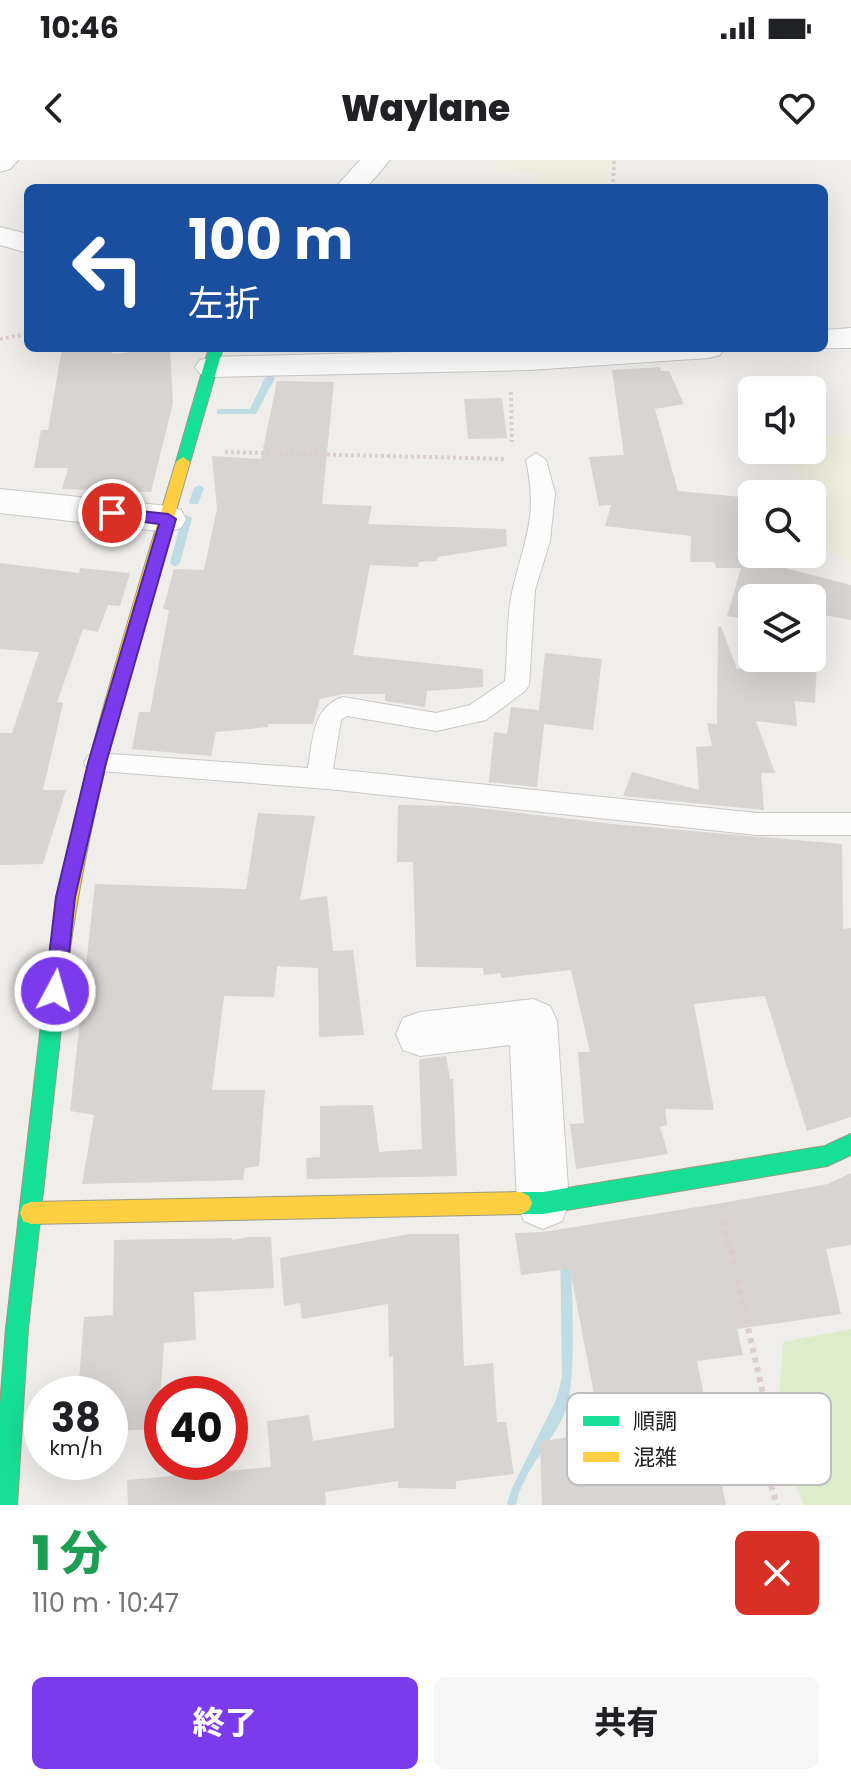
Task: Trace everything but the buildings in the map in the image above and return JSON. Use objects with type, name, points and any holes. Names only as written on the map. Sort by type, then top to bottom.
[{"type":"street","points":[[354,184],[376,160]]},
{"type":"street","points":[[0,236],[24,243]]},
{"type":"street","points":[[828,340],[851,338]]},
{"type":"street","points":[[5,1505],[8,1329],[31,1213],[66,897],[97,763],[214,358],[511,361],[647,352]]},
{"type":"street","points":[[0,501],[168,519]]},
{"type":"street","points":[[420,1034],[533,1021],[543,1203]]},
{"type":"street","points":[[31,1213],[543,1203],[827,1156],[851,1144]]},
{"type":"lane","points":[[319,778],[330,716],[343,706],[436,722],[477,713],[517,685],[524,590],[539,541],[544,493],[536,460]]},
{"type":"lane","points":[[97,763],[319,778],[757,824],[851,824]]},
{"type":"path","points":[[613,184],[614,160]]},
{"type":"path","points":[[0,339],[24,335]]},
{"type":"path","points":[[511,361],[512,459]]},
{"type":"path","points":[[188,451],[536,460]]},
{"type":"path","points":[[714,1175],[763,1393]]},
{"type":"path","points":[[771,1485],[777,1505]]},
{"type":"green space","points":[[498,160],[609,160],[608,184],[536,184],[539,174],[496,168]]},
{"type":"green space","points":[[851,435],[851,565],[826,548],[826,480],[799,480],[796,464],[826,464],[826,436]]},
{"type":"green space","points":[[851,1329],[851,1505],[804,1505],[796,1485],[831,1485],[831,1393],[779,1393],[783,1342]]},
{"type":"water","points":[[570,1228],[573,1350],[569,1393],[565,1412],[524,1481],[516,1505],[507,1505],[511,1490],[556,1400],[562,1377],[560,1229]]},
{"type":"waterway","points":[[220,412],[253,412],[270,378]]},
{"type":"waterway","points":[[194,502],[199,488]]},
{"type":"waterway","points":[[175,563],[187,518]]},
{"type":"traffic: fast","points":[[183,462],[215,352]]},
{"type":"traffic: fast","points":[[5,1505],[17,1328],[59,956]]},
{"type":"traffic: fast","points":[[521,1203],[543,1203],[827,1156],[851,1144]]},
{"type":"traffic: slow","points":[[59,956],[68,893],[94,769],[183,462]]},
{"type":"traffic: slow","points":[[31,1213],[521,1203]]},
{"type":"route","points":[[55,991],[66,897],[97,763],[168,519],[112,513]]}]
